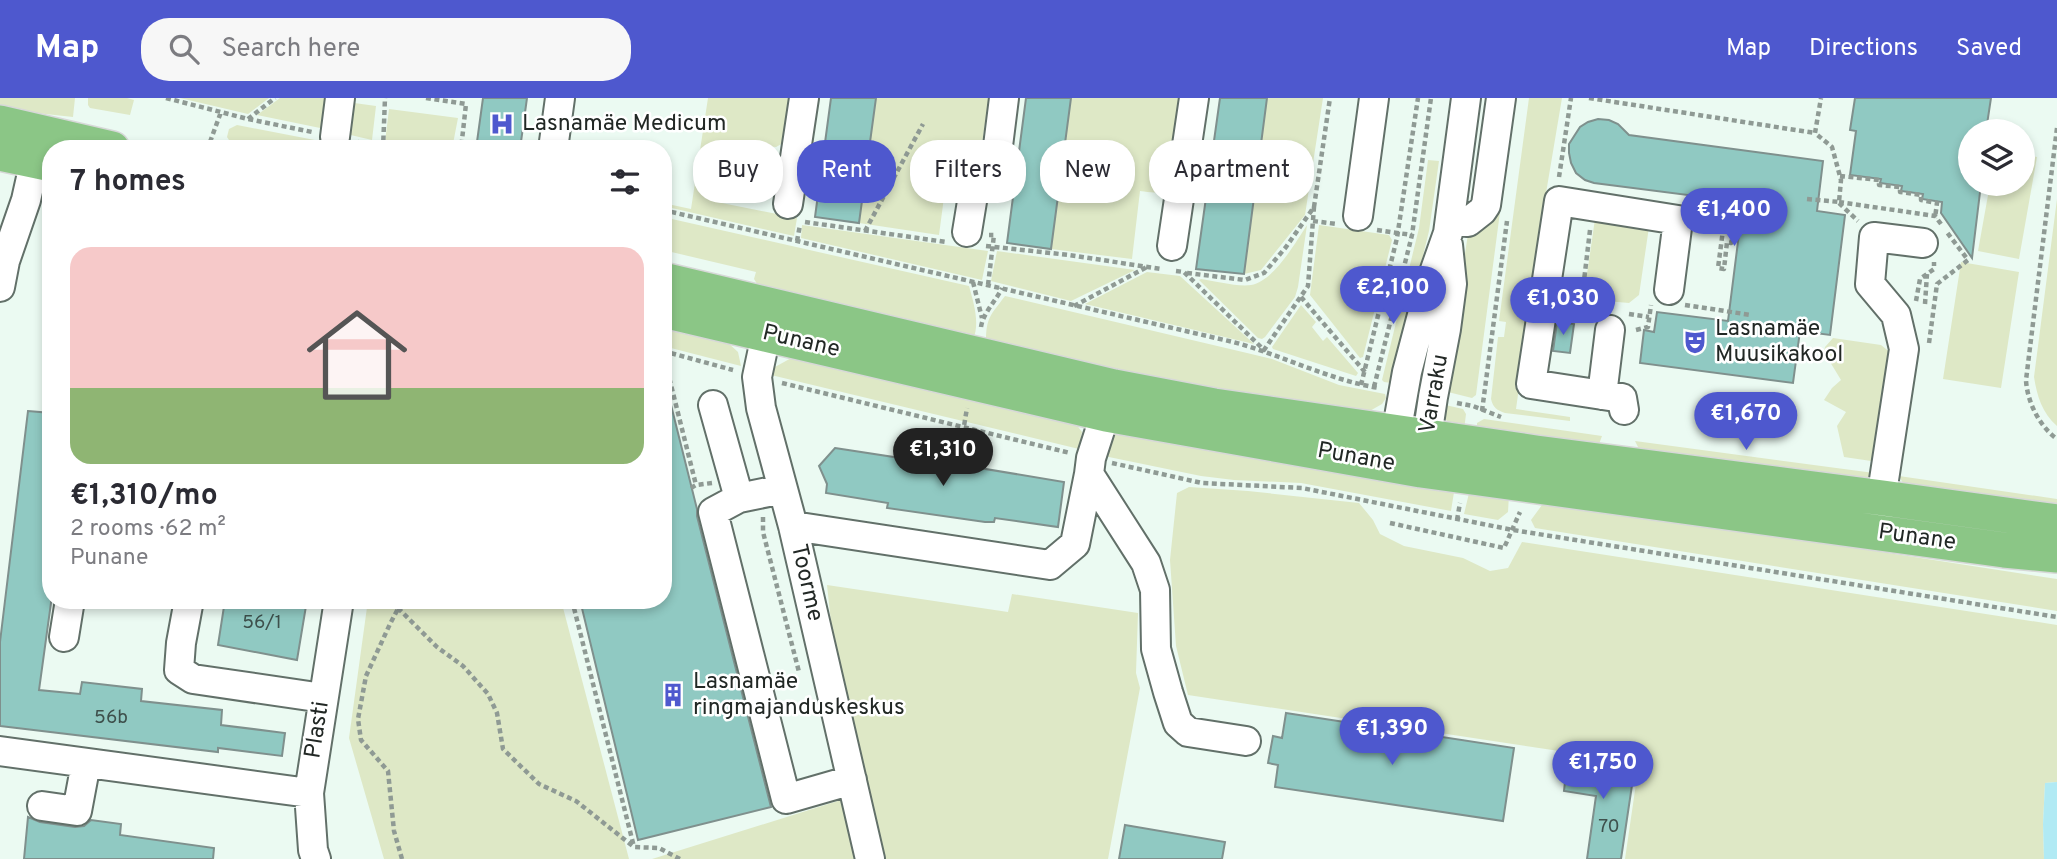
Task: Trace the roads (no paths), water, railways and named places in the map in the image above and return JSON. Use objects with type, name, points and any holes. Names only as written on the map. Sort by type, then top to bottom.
[{"type":"main road","points":[[0,123],[42,152]]},
{"type":"main road","points":[[0,153],[42,152]]},
{"type":"main road","name":"Punane","points":[[672,283],[769,321]]},
{"type":"main road","name":"Punane","points":[[672,311],[769,321],[1110,400],[1214,406],[1408,452],[1532,485],[2057,555]]},
{"type":"main road","name":"Punane","points":[[1408,452],[1883,498],[2057,522]]},
{"type":"main road","points":[[2004,550],[2057,565]]},
{"type":"street","points":[[335,137],[340,98]]},
{"type":"street","points":[[554,140],[560,98]]},
{"type":"street","points":[[788,204],[803,98]]},
{"type":"street","points":[[967,240],[976,177],[996,162],[1004,98]]},
{"type":"street","points":[[1172,246],[1194,98]]},
{"type":"street","points":[[1358,216],[1374,98]]},
{"type":"street","name":"Varraku","points":[[1408,452],[1433,397],[1446,329],[1452,285],[1449,227],[1466,98]]},
{"type":"street","points":[[1449,227],[1468,222],[1486,205],[1501,98]]},
{"type":"street","points":[[2,269],[42,152]]},
{"type":"street","points":[[1612,318],[1613,402],[1531,384],[1559,201],[1678,220],[1669,290]]},
{"type":"street","name":"Varraku","points":[[1408,452],[1403,392],[1431,281],[1449,227]]},
{"type":"street","points":[[1876,532],[1904,349],[1896,314],[1870,284],[1874,237],[1923,243]]},
{"type":"street","name":"Toorme","points":[[769,321],[757,377],[761,408],[793,526],[870,859]]},
{"type":"street","points":[[793,526],[1050,565],[1075,544],[1090,466],[1110,400]]},
{"type":"street","points":[[713,405],[739,498]]},
{"type":"street","points":[[1090,466],[1146,563],[1155,590],[1156,649],[1178,723],[1188,732],[1246,740]]},
{"type":"street","points":[[783,489],[739,498],[713,512],[786,799],[852,780]]},
{"type":"street","points":[[64,637],[69,609]]},
{"type":"street","points":[[187,609],[179,670],[193,679],[323,698]]},
{"type":"street","name":"Plasti","points":[[312,856],[309,793],[338,609]]},
{"type":"street","points":[[0,751],[309,793]]},
{"type":"street","points":[[42,806],[77,811],[86,762]]},
{"type":"water","points":[[2057,782],[2057,859],[2044,859],[2045,783]]},
{"type":"place","name":"Lasnamäe Medicum","points":[[502,124]]},
{"type":"place","name":"Lasnamäe Muusikakool","points":[[1695,342]]},
{"type":"place","name":"Lasnamäe ringmajanduskeskus","points":[[673,695]]}]
